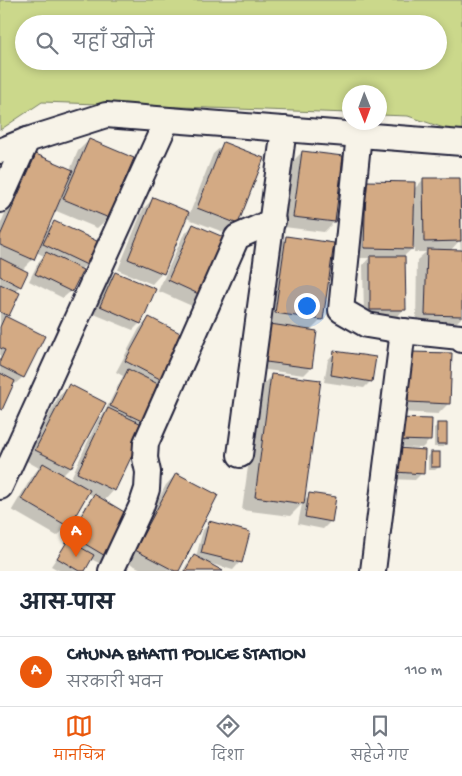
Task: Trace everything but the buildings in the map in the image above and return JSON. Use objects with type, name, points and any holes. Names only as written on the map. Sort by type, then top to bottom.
[{"type":"street","points":[[0,151],[27,140],[106,115],[462,143]]},
{"type":"street","points":[[0,487],[167,120]]},
{"type":"street","points":[[240,455],[284,129]]},
{"type":"street","points":[[359,134],[341,310],[367,325],[460,337],[462,340]]},
{"type":"street","points":[[0,200],[27,140]]},
{"type":"street","points":[[111,571],[147,489],[148,472],[144,458],[146,443],[237,237],[273,221]]},
{"type":"street","points":[[374,571],[403,331]]},
{"type":"green space","points":[[0,0],[462,0],[462,134],[408,116],[387,115],[387,85],[342,85],[342,113],[42,102],[0,130]]},
{"type":"place","name":"CHUNA BHATTI POLICE STATION","points":[[76,557]]}]
